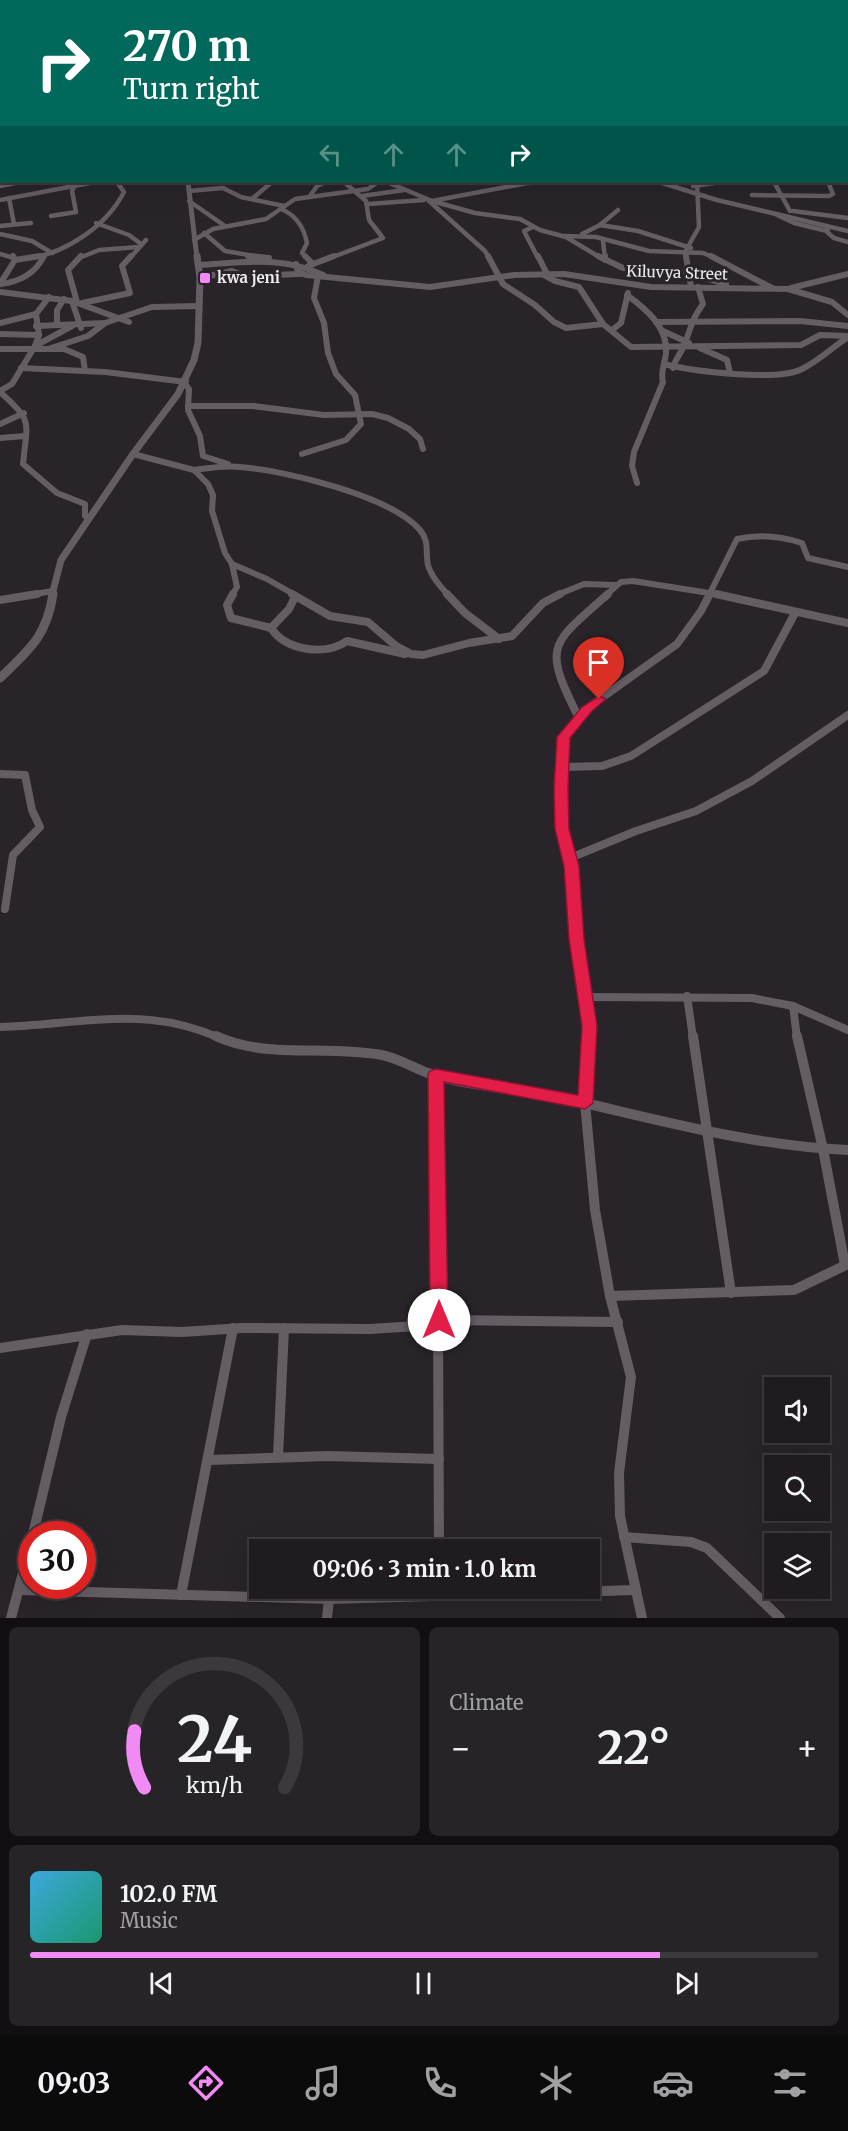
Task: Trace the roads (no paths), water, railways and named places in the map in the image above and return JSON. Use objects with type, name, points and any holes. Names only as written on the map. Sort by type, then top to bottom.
[{"type":"street","points":[[0,186],[15,183]]},
{"type":"street","points":[[0,200],[88,183]]},
{"type":"street","points":[[15,260],[44,256],[70,245],[122,198],[124,192],[118,183]]},
{"type":"street","points":[[0,678],[41,636],[48,621],[56,569],[133,454],[185,383],[198,343],[200,278],[188,183]]},
{"type":"street","points":[[202,189],[205,183]]},
{"type":"street","points":[[251,198],[264,191],[271,183]]},
{"type":"street","points":[[310,196],[317,186],[324,183]]},
{"type":"street","points":[[204,233],[214,245],[227,253],[311,265],[381,240],[382,236],[368,216],[368,204],[345,183]]},
{"type":"street","points":[[195,240],[204,233],[225,226],[266,219],[290,201],[310,196],[372,188],[377,183]]},
{"type":"street","points":[[390,183],[429,201],[475,213],[520,219],[533,227],[566,237],[605,260],[633,271],[688,276],[733,287]]},
{"type":"street","points":[[368,204],[429,201],[527,183]]},
{"type":"street","points":[[665,183],[687,187],[714,183]]},
{"type":"street","points":[[775,183],[790,211]]},
{"type":"street","points":[[752,195],[829,196],[833,194],[833,190],[829,183]]},
{"type":"street","points":[[51,216],[76,212],[72,191],[75,185]]},
{"type":"street","points":[[697,185],[714,199],[831,225],[848,231]]},
{"type":"street","points":[[691,287],[686,249],[699,226],[697,185]]},
{"type":"street","points":[[37,193],[42,186]]},
{"type":"street","points":[[61,188],[74,199]]},
{"type":"street","points":[[189,191],[223,188],[283,208],[291,213],[303,230],[307,243],[302,253],[311,265],[327,277]]},
{"type":"street","points":[[362,196],[405,189]]},
{"type":"street","points":[[9,198],[14,208],[14,224]]},
{"type":"street","points":[[189,201],[225,226]]},
{"type":"street","points":[[429,201],[486,251],[506,287],[535,305],[560,326],[571,328],[603,324]]},
{"type":"street","points":[[753,208],[848,218]]},
{"type":"street","points":[[576,236],[600,225],[618,210]]},
{"type":"street","points":[[771,212],[794,223],[827,231],[834,238],[848,242]]},
{"type":"street","points":[[0,226],[31,223]]},
{"type":"street","points":[[96,223],[129,235],[142,244]]},
{"type":"street","points":[[600,225],[638,231],[703,253],[773,288]]},
{"type":"street","points":[[827,231],[831,225]]},
{"type":"street","points":[[533,227],[525,231],[544,272],[555,281],[581,288],[603,324],[631,347],[667,347],[684,343]]},
{"type":"street","points":[[0,234],[32,241],[52,253]]},
{"type":"street","points":[[566,237],[576,236],[603,240],[649,250],[686,249]]},
{"type":"street","points":[[603,240],[605,260]]},
{"type":"street","points":[[76,302],[130,293],[122,266],[142,244]]},
{"type":"street","points":[[83,336],[77,325],[76,302],[68,270],[71,264],[102,249],[142,244]]},
{"type":"street","points":[[0,254],[14,257],[15,260]]},
{"type":"street","points":[[0,284],[9,283],[35,270],[44,256]]},
{"type":"street","points":[[0,284],[15,260]]},
{"type":"street","points":[[198,265],[285,262]]},
{"type":"street","points":[[296,264],[296,270],[300,274]]},
{"type":"street","points":[[497,269],[514,275]]},
{"type":"street","name":"Kiluvya Street","points":[[200,278],[232,271],[246,276],[300,274],[430,287],[544,272],[630,285],[788,289],[846,307],[848,315]]},
{"type":"street","points":[[0,273],[8,273]]},
{"type":"street","points":[[788,289],[848,274]]},
{"type":"street","points":[[573,285],[577,280],[575,275]]},
{"type":"street","points":[[302,454],[346,440],[359,429],[360,413],[356,395],[336,374],[328,353],[324,323],[314,298],[318,276]]},
{"type":"street","points":[[688,276],[718,286]]},
{"type":"street","points":[[9,283],[21,294]]},
{"type":"street","points":[[612,330],[621,323],[630,285]]},
{"type":"street","points":[[798,286],[819,298]]},
{"type":"street","points":[[673,368],[690,322],[703,304],[698,287]]},
{"type":"street","points":[[0,292],[64,299],[129,322]]},
{"type":"street","points":[[627,295],[645,308],[663,331],[684,343],[727,360],[730,373]]},
{"type":"street","points":[[49,297],[36,314],[39,335],[34,348],[12,384],[0,392],[24,412],[27,423],[22,460],[27,470],[57,493],[85,504],[87,509],[85,515],[88,519]]},
{"type":"street","points":[[57,325],[57,310],[64,299]]},
{"type":"street","points":[[36,326],[105,323],[152,307],[199,306]]},
{"type":"street","points":[[0,323],[36,314]]},
{"type":"street","points":[[656,322],[800,321],[848,326]]},
{"type":"street","points":[[48,349],[76,342],[83,336],[102,328],[105,323]]},
{"type":"street","points":[[34,348],[77,325]]},
{"type":"street","points":[[636,483],[632,466],[634,452],[649,421],[663,382],[661,378],[667,347],[663,331]]},
{"type":"street","points":[[0,334],[39,335]]},
{"type":"street","points":[[696,346],[801,345],[820,335],[848,337]]},
{"type":"street","points":[[664,364],[673,368],[776,376],[797,372],[848,337]]},
{"type":"street","points":[[0,349],[69,350],[83,357],[85,371]]},
{"type":"street","points":[[21,368],[85,371],[185,383],[189,389],[189,415],[200,436],[203,456],[234,466],[265,470],[327,486],[388,509],[412,522],[427,540],[430,551],[429,568],[441,587],[463,611],[490,629],[499,639]]},
{"type":"street","points":[[188,406],[271,407],[324,415],[360,413],[380,415],[416,434],[423,449]]},
{"type":"street","points":[[2,424],[24,412]]},
{"type":"street","points":[[0,438],[25,436]]},
{"type":"street","points":[[133,454],[194,470],[234,466]]},
{"type":"street","points":[[194,470],[212,489],[212,511],[225,553],[232,564],[237,587],[228,597],[229,615],[236,620],[271,627],[279,638],[304,647],[336,649],[347,641],[423,655],[516,634],[543,603],[577,586],[616,585],[633,581],[709,592],[848,623]]},
{"type":"street","points":[[642,1618],[624,1537],[618,1496],[631,1377],[610,1296],[595,1210],[585,1103],[590,1050],[586,997],[576,939],[570,858],[562,829],[564,737],[593,704],[670,651],[701,611],[733,544],[741,538],[795,540],[802,543],[808,558],[848,567]]},
{"type":"street","points":[[232,564],[267,579],[330,616],[368,622],[411,654]]},
{"type":"street","points":[[579,718],[558,671],[557,644],[563,633],[616,585]]},
{"type":"street","points":[[0,600],[53,591]]},
{"type":"street","points":[[271,627],[289,609],[295,597]]},
{"type":"street","points":[[563,766],[602,766],[631,756],[764,671],[795,613]]},
{"type":"street","points":[[570,858],[614,842],[636,831],[696,811],[752,781],[848,715]]},
{"type":"street","points":[[0,774],[24,775],[32,810],[40,826],[14,855],[5,909]]},
{"type":"street","points":[[687,996],[731,1293]]},
{"type":"street","points":[[586,997],[752,998],[793,1006],[848,1030]]},
{"type":"street","points":[[610,1296],[794,1290],[846,1265],[823,1149],[798,1052],[793,1006]]},
{"type":"street","points":[[0,1027],[47,1026],[90,1018],[171,1021],[193,1026],[241,1045],[385,1055],[436,1075],[585,1103],[708,1131],[823,1149],[848,1150]]},
{"type":"street","points":[[436,1075],[439,1539]]},
{"type":"street","points":[[0,1348],[122,1330],[182,1332],[233,1328],[370,1329],[417,1326],[439,1318],[618,1322]]},
{"type":"street","points":[[181,1595],[233,1328]]},
{"type":"street","points":[[278,1456],[284,1328]]},
{"type":"street","points":[[36,1521],[61,1417],[87,1334]]},
{"type":"street","points":[[208,1460],[278,1456],[439,1459]]},
{"type":"street","points":[[624,1537],[691,1542],[707,1548],[776,1617]]},
{"type":"street","points":[[600,1590],[636,1590]]},
{"type":"street","points":[[96,1592],[249,1597]]},
{"type":"street","points":[[10,1618],[18,1593]]},
{"type":"street","points":[[327,1618],[328,1599]]},
{"type":"place","name":"kwa jeni","points":[[205,278]]}]
